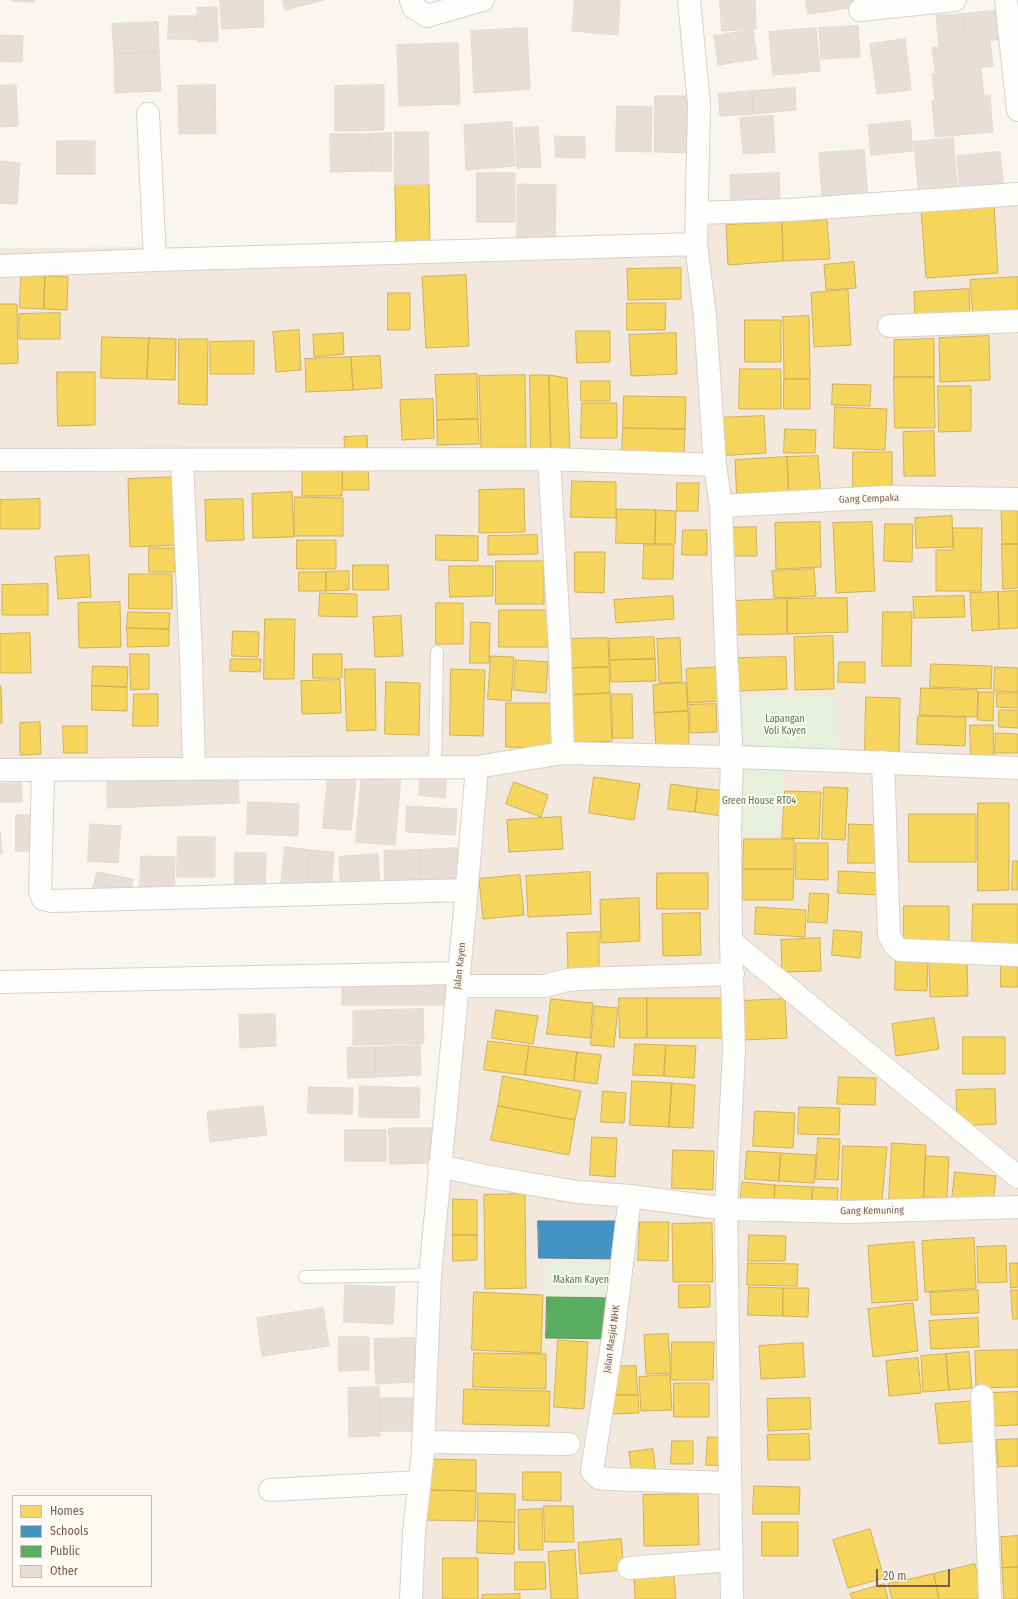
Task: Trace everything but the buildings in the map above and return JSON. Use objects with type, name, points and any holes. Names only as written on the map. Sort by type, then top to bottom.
[{"type":"street","points":[[411,0],[414,7],[427,16],[483,0]]},
{"type":"street","points":[[689,0],[699,105],[696,244],[705,316],[714,465],[721,506],[732,758],[731,941],[734,1050],[726,1209],[732,1599]]},
{"type":"street","points":[[860,10],[955,0]]},
{"type":"street","points":[[1006,0],[1018,110]]},
{"type":"street","points":[[148,114],[155,260]]},
{"type":"street","points":[[697,213],[789,210],[1018,194]]},
{"type":"street","points":[[0,266],[696,244]]},
{"type":"street","points":[[889,326],[1018,321]]},
{"type":"street","points":[[0,460],[549,459],[714,465]]},
{"type":"street","points":[[549,459],[560,650],[562,753]]},
{"type":"street","points":[[182,460],[194,769]]},
{"type":"street","name":"Gang Cempaka","points":[[721,506],[886,497],[1018,499]]},
{"type":"street","points":[[0,770],[43,771],[477,766],[562,753],[765,758],[1018,768]]},
{"type":"street","points":[[883,762],[889,935],[895,946],[900,950],[1018,955]]},
{"type":"street","name":"Jalan Kayen","points":[[411,1599],[414,1532],[424,1442],[430,1275],[439,1166],[467,890],[477,766]]},
{"type":"street","points":[[43,771],[40,892],[43,899],[52,901],[467,890]]},
{"type":"street","points":[[731,941],[1018,1177]]},
{"type":"street","points":[[0,982],[458,979],[544,986],[567,980],[580,979],[733,974]]},
{"type":"street","name":"Gang Kemuning","points":[[439,1166],[577,1192],[630,1196],[726,1209],[849,1212],[1018,1207]]},
{"type":"street","name":"Jalan Masjid NHK","points":[[630,1196],[613,1338],[592,1471],[599,1478],[730,1483]]},
{"type":"street","points":[[982,1396],[990,1599]]},
{"type":"street","points":[[424,1442],[569,1444]]},
{"type":"street","points":[[270,1490],[420,1482]]},
{"type":"street","points":[[629,1568],[732,1560]]},
{"type":"lane","points":[[435,767],[437,652]]},
{"type":"lane","points":[[305,1277],[430,1275]]},
{"type":"shaded area","points":[[1018,194],[1018,1599],[411,1599],[477,767],[0,772],[0,248],[696,244],[697,213]]},
{"type":"green space","name":"Lapangan Voli Kayen","points":[[834,696],[837,753],[737,752],[733,698]]},
{"type":"green space","name":"Green House RT04","points":[[783,767],[779,834],[736,833],[738,769]]},
{"type":"green space","name":"Makam Kayen","points":[[546,1263],[614,1264],[614,1297],[546,1294]]}]
